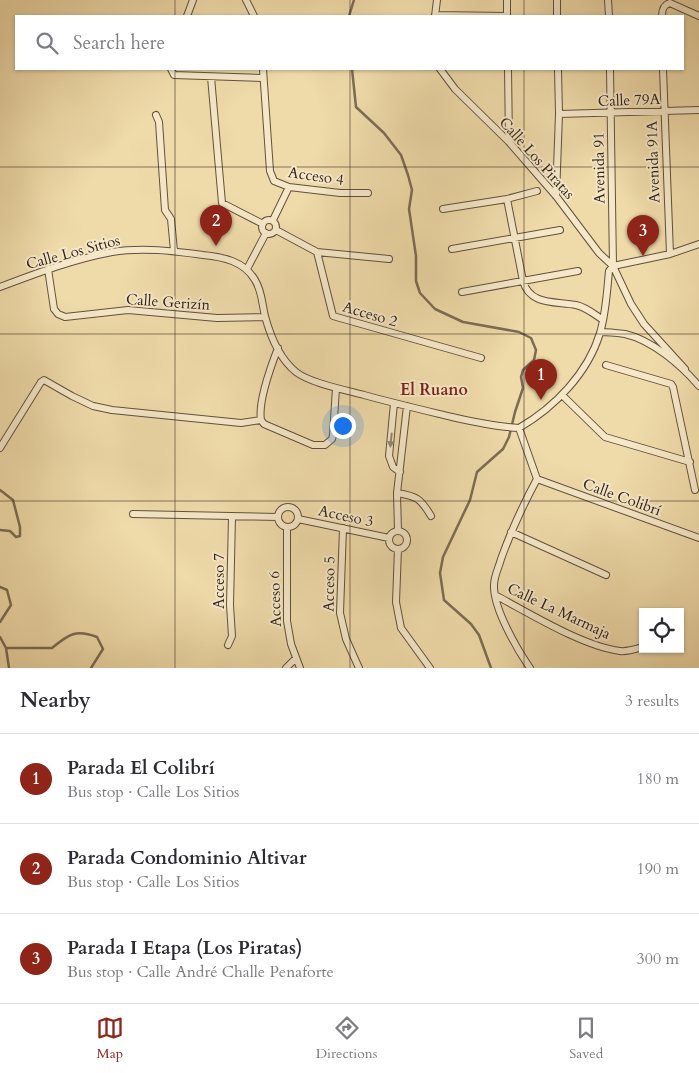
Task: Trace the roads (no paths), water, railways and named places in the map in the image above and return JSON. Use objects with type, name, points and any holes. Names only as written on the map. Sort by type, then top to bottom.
[{"type":"street","points":[[188,15],[193,0]]},
{"type":"street","points":[[246,0],[254,15]]},
{"type":"street","points":[[435,15],[437,0]]},
{"type":"street","points":[[506,0],[507,15]]},
{"type":"street","points":[[557,0],[557,15]]},
{"type":"street","points":[[608,0],[609,15]]},
{"type":"street","points":[[662,15],[666,4],[674,4],[699,16]]},
{"type":"street","points":[[173,72],[212,77],[263,78],[263,70]]},
{"type":"street","name":"Calle Los Piratas","points":[[441,70],[455,88],[509,142],[556,196],[599,253],[613,266]]},
{"type":"street","points":[[508,70],[509,142]]},
{"type":"street","points":[[556,196],[559,114],[558,70]]},
{"type":"street","name":"Avenida 91","points":[[610,70],[613,266]]},
{"type":"street","name":"Avenida 91A","points":[[663,70],[670,254]]},
{"type":"street","points":[[212,77],[222,203],[263,224]]},
{"type":"street","name":"Acceso 4","points":[[263,78],[270,171],[274,181],[289,187],[340,193],[368,193]]},
{"type":"street","name":"Calle 79A","points":[[559,114],[699,110]]},
{"type":"street","points":[[156,115],[159,122],[166,210],[171,219],[174,251]]},
{"type":"street","points":[[273,220],[289,187]]},
{"type":"street","points":[[443,209],[507,199],[537,191]]},
{"type":"street","points":[[507,199],[525,288],[534,297],[549,302],[583,307],[603,320]]},
{"type":"street","points":[[266,233],[263,230],[263,224],[266,220],[273,220]]},
{"type":"street","points":[[273,220],[277,226],[276,230]]},
{"type":"street","points":[[266,233],[273,233],[276,230]]},
{"type":"street","points":[[276,230],[317,252],[389,259]]},
{"type":"street","points":[[452,249],[560,230]]},
{"type":"street","points":[[266,233],[247,269],[255,278],[260,288],[265,317],[278,348],[288,363],[301,376],[336,388],[394,403],[483,424],[520,428],[544,412],[562,395],[576,379],[594,350],[601,332],[609,271],[613,266],[670,254],[699,244]]},
{"type":"street","name":"Calle Los Sitios","points":[[0,287],[48,269],[113,252],[138,250],[174,251],[230,260],[247,269]]},
{"type":"street","name":"Acceso 2","points":[[317,252],[333,316],[481,358]]},
{"type":"street","points":[[613,266],[631,304],[644,324],[699,386]]},
{"type":"street","name":"Calle Gerizín","points":[[48,269],[54,309],[58,314],[65,316],[128,310],[217,318],[265,317]]},
{"type":"street","points":[[462,292],[578,271]]},
{"type":"street","points":[[601,332],[626,335],[649,344],[684,369]]},
{"type":"street","points":[[261,420],[261,406],[272,363],[278,348]]},
{"type":"street","points":[[606,366],[671,384],[695,490]]},
{"type":"street","points":[[0,448],[44,380],[86,403],[112,410],[241,423],[261,420],[268,426],[314,445],[325,445],[332,439],[336,388]]},
{"type":"street","points":[[562,395],[604,437],[690,462]]},
{"type":"street","points":[[394,403],[389,456],[393,467],[400,472]]},
{"type":"street","points":[[398,531],[397,493],[407,406]]},
{"type":"street","points":[[520,428],[537,479],[520,510],[494,580],[495,595],[508,629],[530,668]]},
{"type":"street","name":"Calle Colibrí","points":[[537,479],[699,538]]},
{"type":"street","points":[[397,493],[416,497],[424,504],[431,516]]},
{"type":"street","points":[[289,507],[297,512],[298,519],[293,526],[287,527],[282,525],[278,517],[280,511],[289,507]]},
{"type":"street","points":[[133,514],[278,517]]},
{"type":"street","name":"Acceso 7","points":[[228,645],[232,636],[230,605],[232,517]]},
{"type":"street","name":"Acceso 3","points":[[298,519],[389,538]]},
{"type":"street","name":"Acceso 6","points":[[287,527],[287,621],[291,644],[300,668]]},
{"type":"street","name":"Acceso 5","points":[[343,528],[340,613],[346,639],[359,668]]},
{"type":"street","points":[[398,531],[406,535],[407,541],[404,547],[398,549],[390,545],[389,538],[392,533],[398,531]]},
{"type":"street","points":[[511,532],[606,575]]},
{"type":"street","points":[[398,549],[396,602],[401,628],[430,668]]},
{"type":"street","name":"Calle La Marmaja","points":[[495,595],[593,644],[622,651],[639,649]]},
{"type":"street","points":[[286,668],[296,658]]},
{"type":"waterway","points":[[349,15],[354,0]]},
{"type":"waterway","points":[[352,70],[356,107],[384,133],[401,155],[408,175],[412,190],[409,209],[416,256],[416,281],[420,293],[435,309],[463,322],[519,332],[531,338],[536,350],[534,360],[523,370],[521,377],[523,388],[509,437],[503,449],[477,472],[470,500],[443,557],[440,573],[444,600],[471,624],[479,635],[491,668]]},
{"type":"waterway","points":[[0,490],[13,500],[20,527],[20,536],[16,537],[10,531],[0,530]]},
{"type":"waterway","points":[[0,587],[7,590],[11,605],[0,622]]},
{"type":"waterway","points":[[6,648],[52,648],[68,636],[84,633],[97,637],[103,649],[91,668]]},
{"type":"waterway","points":[[0,637],[6,648],[9,668]]},
{"type":"place","name":"Parada Condominio Altivar","points":[[216,246]]},
{"type":"place","name":"Parada I Etapa (Los Piratas)","points":[[643,256]]},
{"type":"place","name":"Parada El Colibrí","points":[[541,400]]},
{"type":"district","name":"El Ruano","points":[[434,390]]}]
